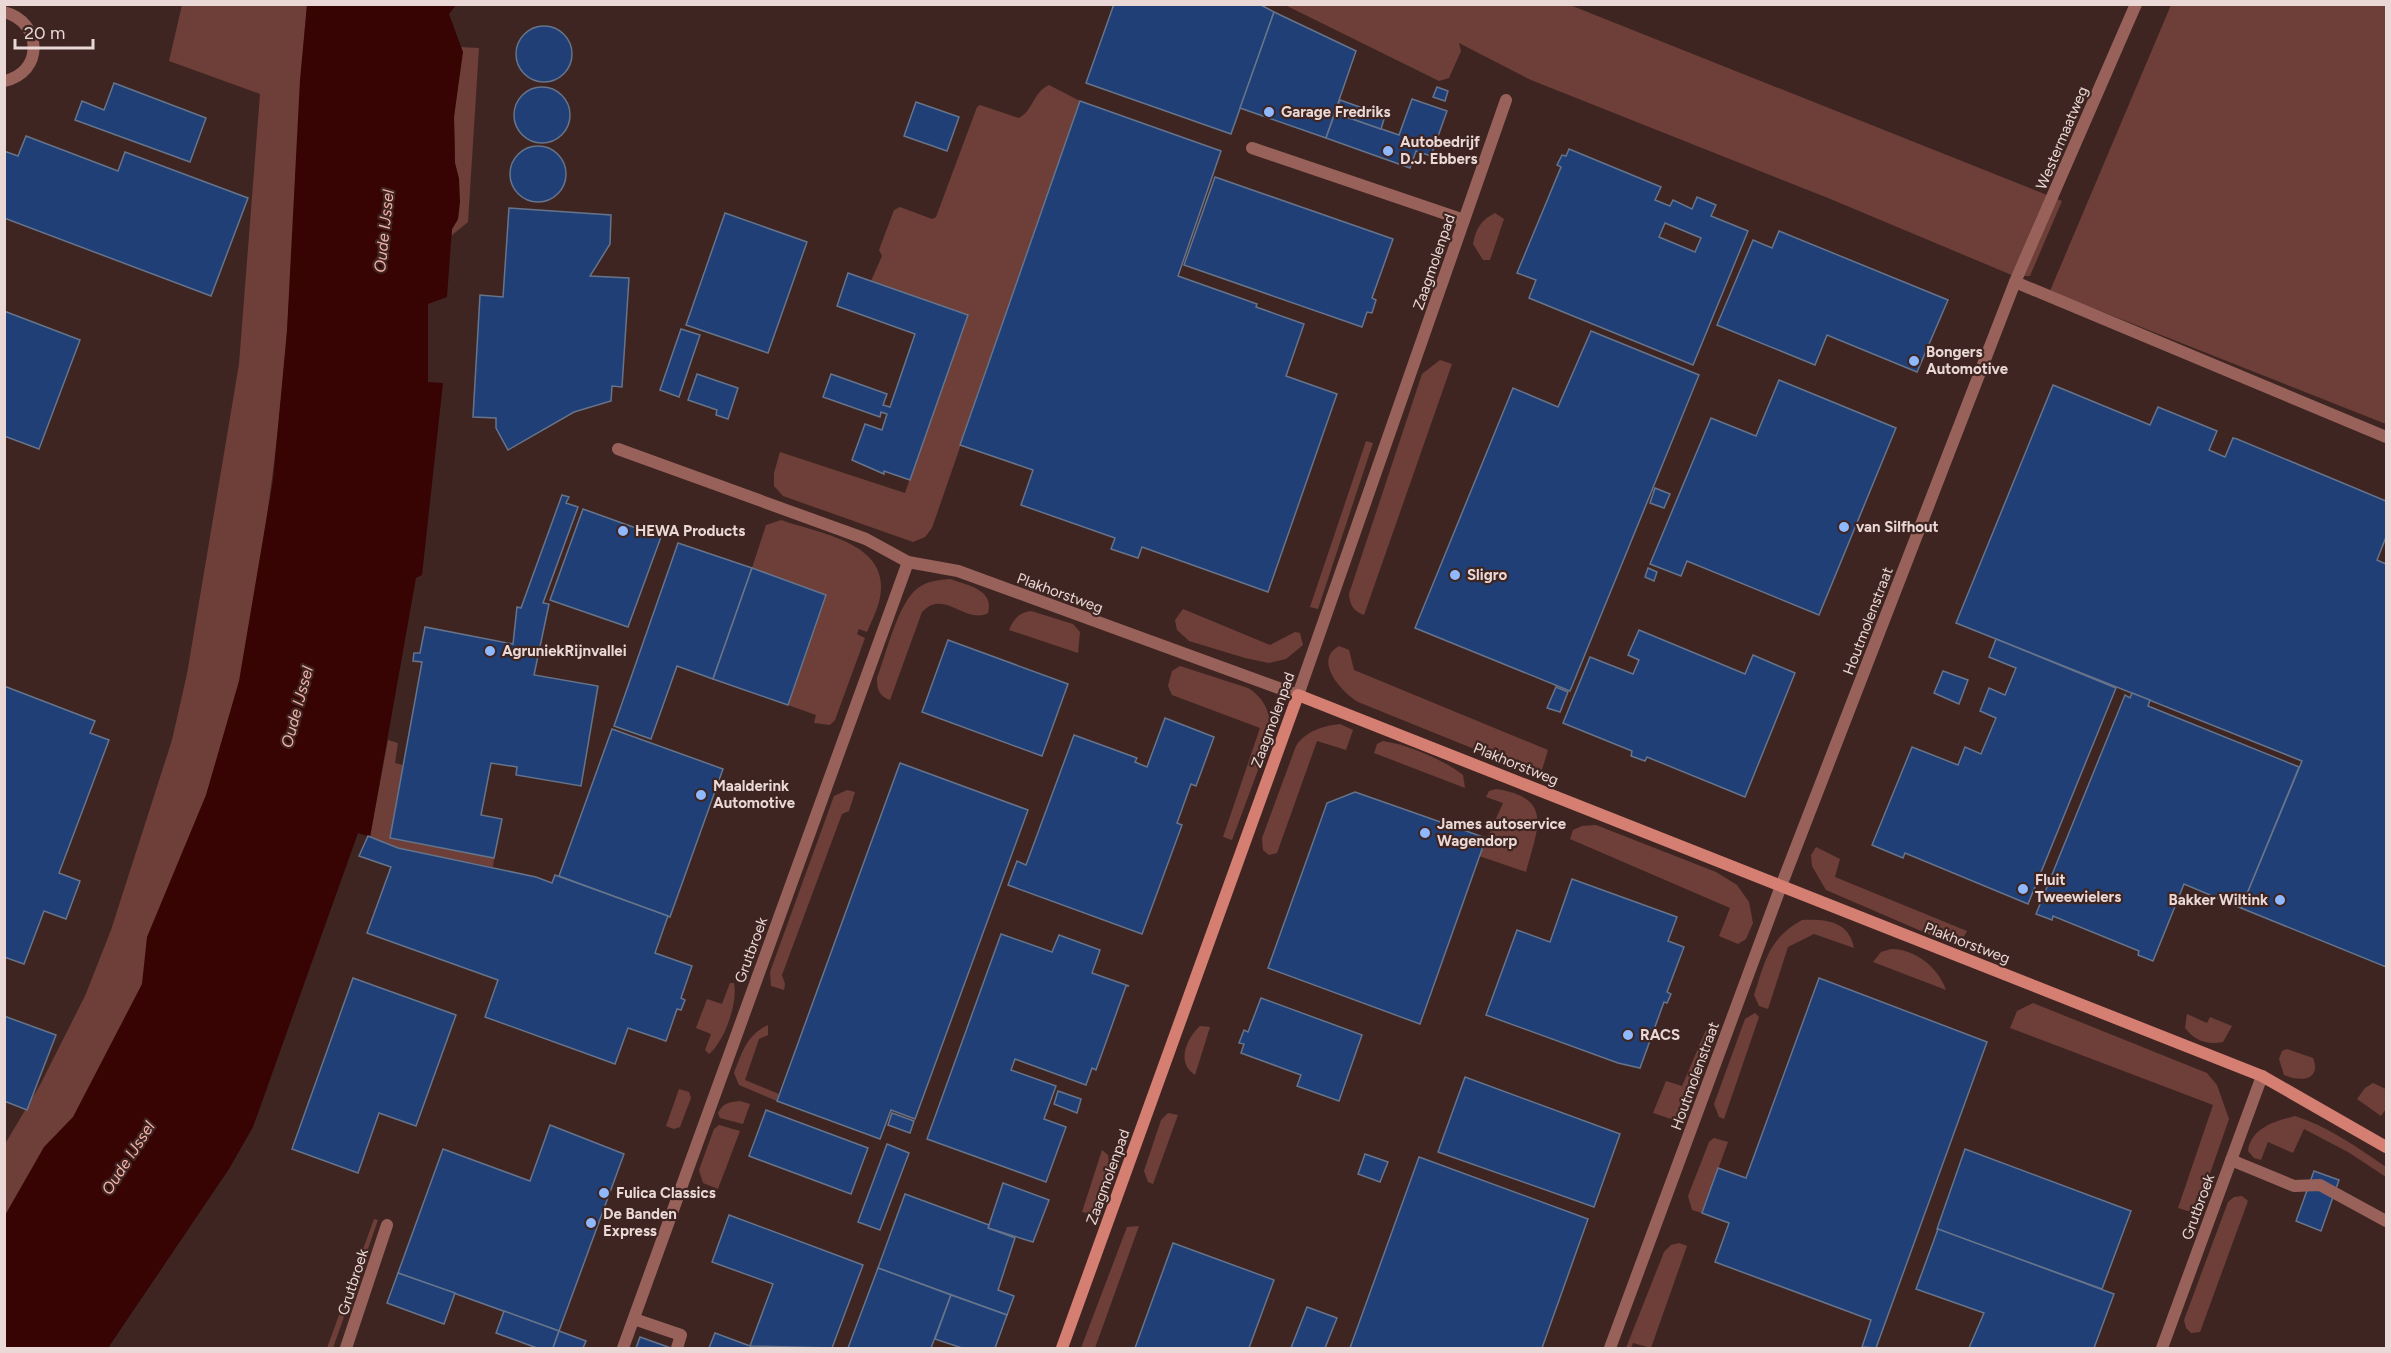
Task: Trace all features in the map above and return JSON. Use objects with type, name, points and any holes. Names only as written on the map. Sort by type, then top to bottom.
[{"type":"street","name":"Westermaatweg","points":[[2015,282],[2136,4]]},
{"type":"street","points":[[4,12],[16,15],[26,22],[32,33],[34,48],[32,61],[22,73],[4,81]]},
{"type":"street","name":"Zaagmolenpad","points":[[1062,1348],[1298,695],[1506,100]]},
{"type":"street","points":[[1252,148],[1464,220]]},
{"type":"street","points":[[2015,282],[2386,437]]},
{"type":"street","name":"Houtmolenstraat","points":[[1610,1348],[1781,886],[2015,282]]},
{"type":"street","name":"Plakhorstweg","points":[[618,449],[866,539],[908,562],[958,571],[1298,695],[2262,1076],[2386,1147]]},
{"type":"street","name":"Grutbroek","points":[[623,1348],[908,562]]},
{"type":"street","name":"Grutbroek","points":[[2163,1348],[2262,1076]]},
{"type":"street","points":[[2231,1160],[2294,1186],[2320,1185],[2386,1221]]},
{"type":"street","name":"Grutbroek","points":[[346,1348],[387,1225]]},
{"type":"street","points":[[634,1319],[681,1335],[677,1348]]},
{"type":"shaded area","points":[[182,5],[307,5],[285,363],[275,458],[257,583],[260,596],[235,716],[142,984],[82,1120],[52,1139],[37,1160],[35,1181],[5,1255],[5,1144],[40,1085],[85,996],[111,930],[172,740],[187,674],[239,364],[260,94],[169,61]]},
{"type":"shaded area","points":[[1285,5],[1570,5],[2062,201],[2030,276],[2014,276],[1828,198],[1531,80],[1459,43],[1461,51],[1449,78],[1439,81]]},
{"type":"shaded area","points":[[2171,5],[2386,5],[2386,424],[2050,291]]},
{"type":"shaded area","points":[[459,47],[479,48],[468,222],[451,236],[458,219],[459,179],[455,163],[454,117]]},
{"type":"shaded area","points":[[1049,85],[1080,101],[932,528],[925,537],[913,542],[783,496],[774,486],[774,473],[780,452],[905,493],[955,348],[871,281],[882,256],[879,250],[894,210],[900,207],[932,219],[936,217],[977,107],[980,105],[1019,118],[1024,115],[1040,92]]},
{"type":"shaded area","points":[[1495,213],[1504,219],[1490,260],[1483,260],[1473,244],[1474,239],[1482,222]]},
{"type":"shaded area","points":[[1440,360],[1452,364],[1364,615],[1353,607],[1349,594],[1422,374]]},
{"type":"shaded area","points":[[1366,441],[1373,443],[1318,609],[1310,607]]},
{"type":"shaded area","points":[[781,520],[844,541],[871,559],[879,572],[881,594],[878,605],[867,632],[859,629],[857,634],[865,638],[835,720],[830,725],[814,723],[816,715],[788,705],[826,595],[752,568],[766,525]]},
{"type":"shaded area","points":[[950,579],[983,593],[989,605],[988,613],[972,615],[939,604],[930,606],[922,612],[890,700],[883,697],[877,686],[877,678],[904,605],[918,588],[933,581]]},
{"type":"shaded area","points":[[1183,609],[1270,645],[1295,632],[1300,633],[1303,645],[1286,659],[1269,663],[1245,658],[1189,641],[1177,630],[1175,620]]},
{"type":"shaded area","points":[[1031,611],[1073,624],[1080,632],[1078,653],[1009,630],[1017,617]]},
{"type":"shaded area","points":[[1339,646],[1349,650],[1354,670],[1548,750],[1541,773],[1536,774],[1358,702],[1338,684],[1329,668],[1328,660],[1331,652]]},
{"type":"shaded area","points":[[1180,666],[1248,688],[1263,702],[1268,714],[1271,735],[1232,840],[1223,837],[1260,728],[1172,695],[1168,686],[1172,671]]},
{"type":"shaded area","points":[[1340,724],[1353,730],[1346,750],[1317,741],[1277,853],[1269,855],[1263,850],[1262,838],[1296,746],[1315,730]]},
{"type":"shaded area","points":[[388,740],[398,743],[395,763],[403,765],[390,838],[494,858],[493,867],[398,848],[370,837]]},
{"type":"shaded area","points":[[1383,741],[1414,749],[1435,758],[1463,775],[1465,788],[1374,753],[1377,744]]},
{"type":"shaded area","points":[[1496,789],[1515,793],[1527,800],[1534,808],[1537,829],[1526,872],[1479,856],[1503,803],[1486,797],[1489,791]]},
{"type":"shaded area","points":[[847,790],[855,792],[849,811],[842,814],[782,975],[784,990],[771,986],[770,972],[834,796]]},
{"type":"shaded area","points":[[1596,825],[1716,872],[1737,885],[1749,902],[1753,923],[1746,939],[1738,944],[1719,936],[1730,908],[1570,839],[1573,830],[1582,826]]},
{"type":"shaded area","points":[[1816,847],[1840,859],[1835,877],[1967,931],[1960,940],[1949,943],[1826,890],[1812,866],[1811,855]]},
{"type":"shaded area","points":[[1802,920],[1828,921],[1842,927],[1851,939],[1854,948],[1814,934],[1788,947],[1768,1009],[1759,1006],[1754,995],[1770,952],[1782,935]]},
{"type":"shaded area","points":[[1891,949],[1909,952],[1925,961],[1937,974],[1946,990],[1873,962],[1881,952]]},
{"type":"shaded area","points":[[730,983],[734,983],[735,991],[729,1021],[720,1040],[709,1054],[705,1050],[711,1034],[696,1028],[707,999],[722,1004]]},
{"type":"shaded area","points":[[2033,1003],[2207,1073],[2217,1085],[2229,1119],[2199,1205],[2191,1212],[2178,1208],[2213,1105],[2010,1028],[2017,1011]]},
{"type":"shaded area","points":[[1755,1013],[1759,1017],[1724,1119],[1719,1117],[1714,1104],[1745,1019]]},
{"type":"shaded area","points":[[2187,1014],[2207,1023],[2210,1017],[2232,1026],[2223,1042],[2207,1042],[2197,1039],[2185,1028]]},
{"type":"shaded area","points":[[768,1025],[768,1035],[759,1039],[745,1080],[779,1094],[777,1101],[739,1085],[734,1073],[750,1039]]},
{"type":"shaded area","points":[[1200,1026],[1210,1027],[1195,1075],[1186,1064],[1185,1051],[1191,1037]]},
{"type":"shaded area","points":[[1706,1030],[1711,1031],[1711,1037],[1683,1113],[1671,1119],[1653,1113],[1666,1081],[1682,1086]]},
{"type":"shaded area","points":[[2287,1049],[2313,1058],[2315,1066],[2312,1075],[2308,1078],[2296,1079],[2284,1075],[2279,1059],[2282,1051]]},
{"type":"shaded area","points":[[2373,1083],[2386,1089],[2386,1109],[2381,1116],[2357,1099],[2365,1088]]},
{"type":"shaded area","points":[[679,1089],[689,1092],[691,1098],[680,1127],[674,1129],[666,1126]]},
{"type":"shaded area","points":[[740,1101],[750,1104],[743,1124],[720,1118],[718,1113],[724,1105]]},
{"type":"shaded area","points":[[1168,1113],[1178,1115],[1153,1184],[1148,1182],[1144,1171],[1161,1120]]},
{"type":"shaded area","points":[[2295,1116],[2331,1132],[2364,1152],[2386,1167],[2386,1177],[2348,1152],[2304,1129],[2293,1153],[2268,1142],[2261,1160],[2254,1158],[2248,1151],[2250,1143],[2259,1131],[2272,1123]]},
{"type":"shaded area","points":[[719,1125],[740,1131],[718,1189],[703,1183],[699,1170],[714,1129]]},
{"type":"shaded area","points":[[1714,1138],[1728,1142],[1702,1213],[1692,1210],[1688,1196],[1709,1142]]},
{"type":"shaded area","points":[[1102,1150],[1108,1155],[1110,1173],[1095,1215],[1082,1212]]},
{"type":"shaded area","points":[[2242,1196],[2248,1201],[2200,1332],[2191,1333],[2186,1328],[2184,1320],[2228,1202],[2234,1197]]},
{"type":"shaded area","points":[[374,1219],[378,1220],[333,1348],[327,1348]]},
{"type":"shaded area","points":[[1139,1226],[1095,1348],[1081,1348],[1127,1227]]},
{"type":"shaded area","points":[[1679,1243],[1687,1246],[1651,1348],[1633,1343],[1631,1348],[1626,1348],[1664,1252],[1671,1245]]},
{"type":"water","name":"Oude IJssel","points":[[307,5],[456,5],[449,14],[463,52],[454,117],[455,163],[459,179],[460,202],[458,219],[452,229],[447,297],[428,304],[428,382],[443,383],[422,575],[416,578],[370,837],[358,833],[253,1127],[229,1169],[108,1348],[5,1348],[4,1217],[44,1147],[73,1117],[142,984],[147,937],[206,795],[239,681],[273,480],[287,331],[300,80]]},
{"type":"building","points":[[1114,4],[1259,4],[1274,12],[1231,134],[1086,83]]},
{"type":"building","points":[[1274,12],[1356,51],[1326,138],[1240,108]]},
{"type":"building","points":[[539,26],[549,26],[564,34],[570,43],[572,54],[570,65],[564,74],[549,82],[539,82],[528,77],[521,70],[516,59],[516,49],[521,38],[528,31]]},
{"type":"building","points":[[114,83],[206,118],[190,162],[75,120],[82,101],[104,110]]},
{"type":"building","points":[[537,87],[547,87],[562,95],[568,104],[570,115],[568,126],[562,135],[547,143],[537,143],[526,138],[519,131],[514,120],[514,110],[519,99],[526,92]]},
{"type":"building","points":[[1437,87],[1448,91],[1445,101],[1433,97]]},
{"type":"building","points":[[1412,99],[1447,111],[1431,156],[1416,151],[1410,168],[1326,138],[1335,113],[1399,135]]},
{"type":"building","points":[[1340,100],[1385,116],[1381,129],[1335,113]]},
{"type":"building","points":[[1080,101],[1221,151],[1178,276],[1257,304],[1256,307],[1304,324],[1286,376],[1337,394],[1268,592],[1142,547],[1138,558],[1111,549],[1115,538],[1021,505],[1033,470],[960,445]]},
{"type":"building","points":[[916,102],[959,117],[947,151],[904,136]]},
{"type":"building","points":[[26,136],[118,171],[125,152],[248,198],[211,296],[4,218],[4,151],[18,156]]},
{"type":"building","points":[[532,146],[544,146],[558,154],[566,168],[564,185],[558,194],[544,202],[532,202],[515,190],[510,180],[510,168],[522,151]]},
{"type":"building","points":[[1569,149],[1661,187],[1655,200],[1670,206],[1673,200],[1692,209],[1697,197],[1716,205],[1711,216],[1748,231],[1693,365],[1529,298],[1536,280],[1517,273],[1561,167],[1557,165],[1562,155],[1566,156]],"holes":[[[1665,223],[1701,238],[1695,252],[1659,237]]]},
{"type":"building","points":[[1215,177],[1393,239],[1372,298],[1376,300],[1372,313],[1367,312],[1362,327],[1184,265]]},
{"type":"building","points":[[509,208],[611,215],[610,244],[590,276],[629,278],[622,387],[612,386],[611,401],[574,412],[508,450],[496,428],[496,418],[473,417],[480,295],[503,297]]},
{"type":"building","points":[[725,213],[807,242],[768,353],[686,325]]},
{"type":"building","points":[[1779,231],[1948,300],[1917,372],[1827,335],[1815,365],[1717,325],[1753,240],[1772,248]]},
{"type":"building","points":[[848,273],[968,315],[910,480],[884,471],[884,474],[852,460],[865,424],[882,430],[887,414],[881,412],[880,417],[823,397],[831,374],[887,394],[883,405],[890,407],[915,334],[837,306]]},
{"type":"building","points":[[4,311],[80,340],[39,449],[4,436]]},
{"type":"building","points":[[681,329],[700,335],[679,397],[660,390]]},
{"type":"building","points":[[1591,331],[1699,375],[1570,691],[1415,628],[1513,388],[1558,407]]},
{"type":"building","points":[[697,374],[738,388],[728,419],[716,415],[717,410],[688,400]]},
{"type":"building","points":[[1779,380],[1896,428],[1819,615],[1687,561],[1681,576],[1650,564],[1711,418],[1756,436]]},
{"type":"building","points":[[2053,385],[2150,425],[2158,407],[2217,431],[2209,450],[2225,457],[2233,438],[2237,439],[2386,501],[2386,537],[2377,560],[2386,564],[2386,967],[2241,908],[2302,761],[1956,623]]},
{"type":"building","points":[[1655,488],[1670,494],[1664,508],[1650,503]]},
{"type":"building","points":[[562,495],[569,497],[566,503],[578,507],[543,603],[549,604],[534,675],[598,686],[581,786],[516,775],[517,767],[491,763],[481,815],[502,819],[494,858],[390,838],[422,662],[413,661],[414,653],[420,653],[425,627],[513,644],[517,607],[521,608]]},
{"type":"building","points":[[583,509],[661,537],[628,627],[550,600]]},
{"type":"building","points":[[678,543],[752,568],[713,679],[677,666],[651,739],[614,726]]},
{"type":"building","points":[[752,568],[826,595],[788,705],[713,679]]},
{"type":"building","points":[[1648,568],[1657,572],[1654,581],[1645,577]]},
{"type":"building","points":[[1639,630],[1745,674],[1753,655],[1795,673],[1745,797],[1647,757],[1645,761],[1631,756],[1632,751],[1563,723],[1590,657],[1633,674],[1639,660],[1628,655]]},
{"type":"building","points":[[1996,639],[2116,688],[2028,904],[1905,853],[1903,858],[1872,845],[1912,747],[1958,765],[1965,747],[1981,754],[1996,718],[1980,711],[1989,688],[2005,695],[2016,668],[1989,657]]},
{"type":"building","points":[[948,640],[1068,684],[1042,756],[922,712]]},
{"type":"building","points":[[1943,671],[1968,680],[1959,704],[1934,693]]},
{"type":"building","points":[[4,686],[95,721],[90,733],[109,740],[59,873],[80,881],[66,919],[44,911],[24,964],[4,957]]},
{"type":"building","points":[[1556,687],[1568,692],[1560,712],[1547,708]]},
{"type":"building","points":[[2132,693],[2150,700],[2148,706],[2299,767],[2241,908],[2184,884],[2153,961],[2138,955],[2139,951],[2053,916],[2052,920],[2036,914],[2125,695],[2130,698]]},
{"type":"building","points":[[1165,718],[1214,737],[1196,786],[1191,784],[1177,823],[1182,825],[1142,934],[1008,885],[1017,861],[1026,865],[1074,735],[1137,758],[1135,762],[1147,767]]},
{"type":"building","points":[[612,729],[723,769],[670,917],[559,876]]},
{"type":"building","points":[[900,763],[1028,810],[915,1119],[891,1110],[880,1139],[777,1101]]},
{"type":"building","points":[[1355,792],[1486,838],[1420,1024],[1268,968],[1327,803]]},
{"type":"building","points":[[368,836],[398,848],[536,877],[552,883],[555,875],[668,916],[655,953],[692,966],[681,998],[685,1000],[681,1010],[677,1009],[666,1041],[628,1028],[615,1064],[485,1017],[498,980],[367,933],[391,867],[359,856]]},
{"type":"building","points":[[1572,879],[1677,917],[1668,941],[1684,947],[1667,992],[1671,994],[1667,1003],[1664,1002],[1640,1068],[1618,1063],[1486,1015],[1517,930],[1550,942]]},
{"type":"building","points":[[1001,934],[1052,952],[1059,935],[1100,950],[1092,973],[1129,986],[1126,986],[1096,1070],[1092,1068],[1086,1085],[1015,1059],[1011,1070],[1056,1086],[1044,1119],[1066,1127],[1046,1182],[927,1139]]},
{"type":"building","points":[[353,978],[456,1015],[416,1126],[379,1113],[358,1173],[292,1149]]},
{"type":"building","points":[[1819,978],[1987,1042],[1876,1348],[1862,1347],[1871,1320],[1715,1262],[1729,1223],[1702,1213],[1718,1168],[1746,1178]]},
{"type":"building","points":[[1261,998],[1362,1035],[1339,1101],[1297,1086],[1301,1075],[1241,1053],[1244,1044],[1239,1043],[1244,1030],[1248,1032]]},
{"type":"building","points":[[4,1016],[56,1035],[27,1110],[4,1101]]},
{"type":"building","points":[[1465,1077],[1620,1134],[1594,1207],[1438,1152]]},
{"type":"building","points":[[1058,1091],[1081,1099],[1077,1113],[1054,1104]]},
{"type":"building","points":[[766,1110],[868,1148],[851,1194],[749,1156]]},
{"type":"building","points":[[892,1113],[914,1121],[910,1133],[888,1125]]},
{"type":"building","points":[[550,1125],[624,1154],[559,1331],[398,1273],[443,1149],[530,1181]]},
{"type":"building","points":[[887,1144],[909,1153],[880,1230],[858,1222]]},
{"type":"building","points":[[1965,1149],[2131,1211],[2102,1289],[1937,1229]]},
{"type":"building","points":[[1365,1154],[1388,1162],[1380,1182],[1358,1174]]},
{"type":"building","points":[[1419,1157],[1588,1219],[1542,1348],[1350,1348]]},
{"type":"building","points":[[2314,1171],[2339,1180],[2321,1231],[2296,1221]]},
{"type":"building","points":[[1003,1183],[1049,1200],[1033,1242],[988,1228]]},
{"type":"building","points":[[905,1194],[989,1225],[988,1228],[1015,1238],[998,1290],[1014,1296],[1007,1315],[878,1268]]},
{"type":"building","points":[[729,1215],[863,1265],[832,1348],[750,1346],[773,1284],[712,1262]]},
{"type":"building","points":[[1938,1229],[2114,1294],[2094,1348],[1969,1348],[1984,1313],[1916,1289]]},
{"type":"building","points":[[1173,1243],[1274,1280],[1249,1348],[1135,1348]]},
{"type":"building","points":[[878,1268],[951,1295],[931,1348],[848,1348]]},
{"type":"building","points":[[398,1273],[455,1293],[444,1324],[387,1303]]},
{"type":"building","points":[[951,1295],[1007,1315],[995,1348],[962,1348],[935,1339]]},
{"type":"building","points":[[1307,1307],[1337,1318],[1325,1348],[1291,1348]]},
{"type":"building","points":[[504,1311],[559,1331],[553,1348],[537,1348],[496,1333]]},
{"type":"building","points":[[559,1331],[586,1341],[583,1348],[553,1348]]},
{"type":"building","points":[[715,1333],[750,1346],[756,1348],[709,1348]]},
{"type":"building","points":[[640,1337],[671,1348],[636,1348]]},
{"type":"place","name":"Garage Fredriks","points":[[1269,112]]},
{"type":"place","name":"Autobedrijf D.J. Ebbers","points":[[1388,151]]},
{"type":"place","name":"Bongers Automotive","points":[[1914,361]]},
{"type":"place","name":"van Silfhout","points":[[1844,527]]},
{"type":"place","name":"HEWA Products","points":[[623,531]]},
{"type":"place","name":"Sligro","points":[[1455,575]]},
{"type":"place","name":"AgruniekRijnvallei","points":[[490,651]]},
{"type":"place","name":"Maalderink Automotive","points":[[701,795]]},
{"type":"place","name":"James autoservice Wagendorp","points":[[1425,833]]},
{"type":"place","name":"Fluit Tweewielers","points":[[2023,889]]},
{"type":"place","name":"Bakker Wiltink","points":[[2280,900]]},
{"type":"place","name":"RACS","points":[[1628,1035]]},
{"type":"place","name":"Fulica Classics","points":[[604,1193]]},
{"type":"place","name":"De Banden Express","points":[[591,1223]]}]
